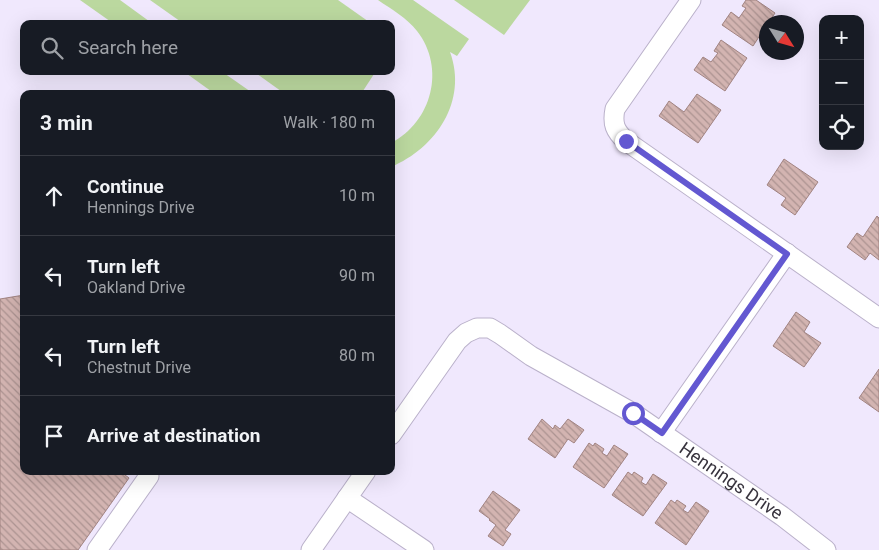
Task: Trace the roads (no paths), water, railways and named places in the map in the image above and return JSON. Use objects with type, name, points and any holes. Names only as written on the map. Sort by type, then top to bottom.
[{"type":"street","points":[[691,0],[615,109],[613,117],[614,127],[626,141],[879,318]]},
{"type":"street","points":[[662,433],[787,254]]},
{"type":"street","name":"Hennings Drive","points":[[395,429],[457,341],[466,333],[477,328],[490,328],[531,356],[610,399],[662,433],[782,516],[826,550]]},
{"type":"street","points":[[97,550],[149,475]]},
{"type":"street","points":[[311,550],[363,475]]},
{"type":"street","points":[[347,498],[424,550]]}]
